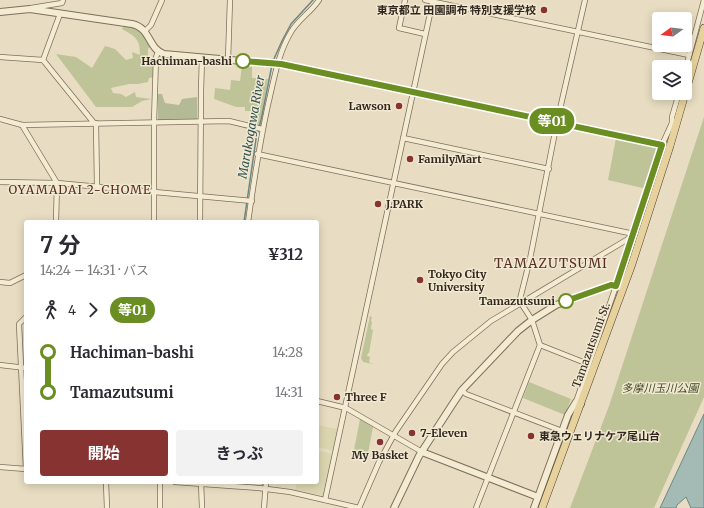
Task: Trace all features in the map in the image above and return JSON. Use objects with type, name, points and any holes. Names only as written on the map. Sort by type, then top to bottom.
[{"type":"main road","name":"Tamazutsumi St.","points":[[542,508],[578,403],[632,264],[704,28]]},
{"type":"street","points":[[0,12],[62,3],[63,0]]},
{"type":"street","points":[[145,31],[151,24],[162,0]]},
{"type":"street","points":[[228,60],[230,0]]},
{"type":"street","points":[[405,0],[399,28],[425,34]]},
{"type":"street","points":[[426,0],[689,55]]},
{"type":"street","points":[[476,508],[540,345],[532,320],[521,303],[520,298],[549,169],[557,122],[585,0]]},
{"type":"street","points":[[688,60],[704,0]]},
{"type":"street","points":[[248,220],[249,200],[274,64],[290,33],[300,20],[311,10],[316,1]]},
{"type":"street","points":[[325,500],[346,408],[432,1]]},
{"type":"street","points":[[27,9],[137,25],[145,31],[158,52],[164,54],[274,64],[662,145]]},
{"type":"street","points":[[43,60],[60,14]]},
{"type":"street","points":[[154,220],[154,122],[156,57],[158,52]]},
{"type":"street","points":[[0,57],[43,60],[95,123],[97,186]]},
{"type":"street","points":[[200,220],[202,58]]},
{"type":"street","points":[[534,508],[568,416],[578,403],[588,364],[632,240],[662,145],[674,124],[672,117],[676,100]]},
{"type":"street","points":[[0,119],[22,125],[229,121],[261,129]]},
{"type":"street","points":[[22,125],[57,183],[56,220]]},
{"type":"street","points":[[403,138],[549,169]]},
{"type":"street","points":[[257,154],[634,234]]},
{"type":"street","points":[[0,182],[57,183],[249,200]]},
{"type":"street","points":[[211,484],[290,492],[359,508],[379,462],[394,435],[442,364],[453,352],[491,321],[628,239],[632,240]]},
{"type":"street","points":[[0,282],[10,283],[24,276]]},
{"type":"street","points":[[394,508],[422,452],[462,390],[518,331],[550,308],[570,299],[611,285],[616,286]]},
{"type":"street","points":[[0,365],[24,367],[19,324],[24,319]]},
{"type":"street","points":[[540,345],[588,364]]},
{"type":"street","points":[[462,390],[466,394],[562,431]]},
{"type":"street","points":[[319,401],[346,408],[422,452],[538,497]]},
{"type":"street","points":[[0,467],[24,469]]},
{"type":"street","points":[[106,484],[107,508]]},
{"type":"street","points":[[160,484],[160,508]]},
{"type":"street","points":[[201,484],[202,508]]},
{"type":"street","points":[[264,508],[263,489],[265,484]]},
{"type":"shaded area","points":[[319,425],[338,429],[333,451],[319,448]]},
{"type":"shaded area","points":[[319,450],[333,454],[324,496],[295,490],[296,484],[319,484]]},
{"type":"green space","points":[[124,26],[136,28],[150,44],[151,46],[148,49],[148,64],[154,67],[154,77],[149,78],[148,82],[111,88],[113,93],[121,94],[126,97],[135,92],[136,97],[152,99],[142,101],[132,107],[96,107],[56,54],[76,57],[92,68],[105,46],[115,49],[126,60],[133,58],[132,52],[140,55],[138,42],[134,37],[122,29]]},
{"type":"green space","points":[[242,66],[252,67],[252,78],[268,79],[259,127],[256,126],[259,117],[252,116],[252,111],[245,111],[245,107],[236,107],[214,99],[215,88],[230,90],[231,80],[240,81]]},
{"type":"green space","points":[[158,94],[162,94],[165,103],[179,105],[182,99],[197,97],[197,119],[158,120]]},
{"type":"green space","name":"多摩川玉川公園","points":[[704,117],[704,397],[654,508],[570,508],[609,406]]},
{"type":"green space","points":[[616,138],[658,146],[659,148],[647,189],[608,180]]},
{"type":"green space","points":[[370,316],[372,317],[371,329],[373,330],[369,353],[367,356],[370,357],[369,362],[373,364],[363,362],[361,358]]},
{"type":"green space","points":[[529,382],[571,399],[565,415],[523,398]]},
{"type":"green space","points":[[360,419],[373,427],[367,458],[353,455]]},
{"type":"water","points":[[704,414],[704,508],[691,508],[686,497],[677,505],[676,508],[660,508]]},
{"type":"waterway","name":"Marukogawa River","points":[[273,61],[291,24],[313,0]]},
{"type":"waterway","name":"Marukogawa River","points":[[244,220],[256,139],[272,65]]},
{"type":"bus line","name":"等01","points":[[243,61],[281,64],[662,145],[616,286],[611,285],[566,301]]},
{"type":"place","name":"東京都立 田園調布 特別支援学校","points":[[544,10]]},
{"type":"place","name":"Hachiman-bashi","points":[[243,61]]},
{"type":"place","name":"Lawson","points":[[399,106]]},
{"type":"place","name":"FamilyMart","points":[[410,159]]},
{"type":"place","name":"J.PARK","points":[[378,204]]},
{"type":"place","name":"Tokyo City University","points":[[420,280]]},
{"type":"place","name":"Tamazutsumi","points":[[566,301]]},
{"type":"place","name":"Three F","points":[[337,397]]},
{"type":"place","name":"7-Eleven","points":[[412,433]]},
{"type":"place","name":"東急ウェリナケア尾山台","points":[[531,436]]},
{"type":"place","name":"My Basket","points":[[380,442]]},
{"type":"district","name":"OYAMADAI 2-CHOME","points":[[80,189]]},
{"type":"district","name":"TAMAZUTSUMI","points":[[551,263]]}]
